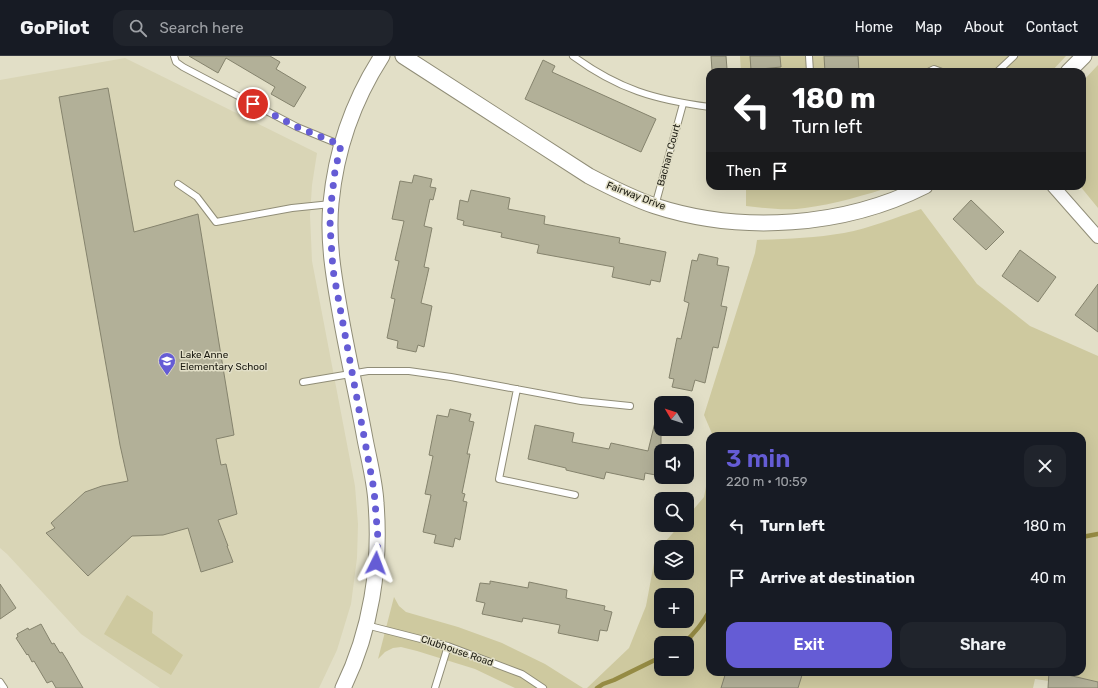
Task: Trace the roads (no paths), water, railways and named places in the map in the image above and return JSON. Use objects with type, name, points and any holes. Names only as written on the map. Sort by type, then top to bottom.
[{"type":"street","points":[[343,688],[360,647],[369,613],[376,576],[378,539],[376,502],[371,465],[351,373],[333,270],[330,226],[331,204],[335,171],[341,145],[355,106],[370,75],[382,56]]},
{"type":"street","name":"Fairway Drive","points":[[403,56],[578,170],[615,189],[655,206],[721,220],[760,223],[800,221],[843,215],[879,205],[915,190]]},
{"type":"street","points":[[1072,68],[1084,56]]},
{"type":"street","points":[[1057,190],[1098,237]]},
{"type":"lane","points":[[174,56],[176,62],[183,67],[297,127],[341,145]]},
{"type":"lane","points":[[573,56],[596,72],[632,90],[654,98],[683,104],[706,107]]},
{"type":"lane","points":[[810,56],[810,68]]},
{"type":"lane","points":[[1001,68],[1014,56]]},
{"type":"lane","name":"Bachan Court","points":[[655,206],[683,104]]},
{"type":"lane","points":[[178,184],[198,197],[216,222],[292,208],[331,204]]},
{"type":"lane","points":[[302,382],[351,373],[389,370],[409,371],[451,377],[581,401],[630,406]]},
{"type":"lane","points":[[517,389],[499,479],[575,495]]},
{"type":"lane","name":"Clubhouse Road","points":[[366,625],[448,646],[522,674],[543,688]]},
{"type":"lane","points":[[435,688],[448,646]]},
{"type":"lane","points":[[0,682],[4,688]]},
{"type":"waterway","points":[[1086,536],[1098,534]]},
{"type":"waterway","points":[[691,636],[706,617]]},
{"type":"waterway","points":[[597,688],[654,660]]},
{"type":"place","name":"Lake Anne Elementary School","points":[[167,376]]}]
